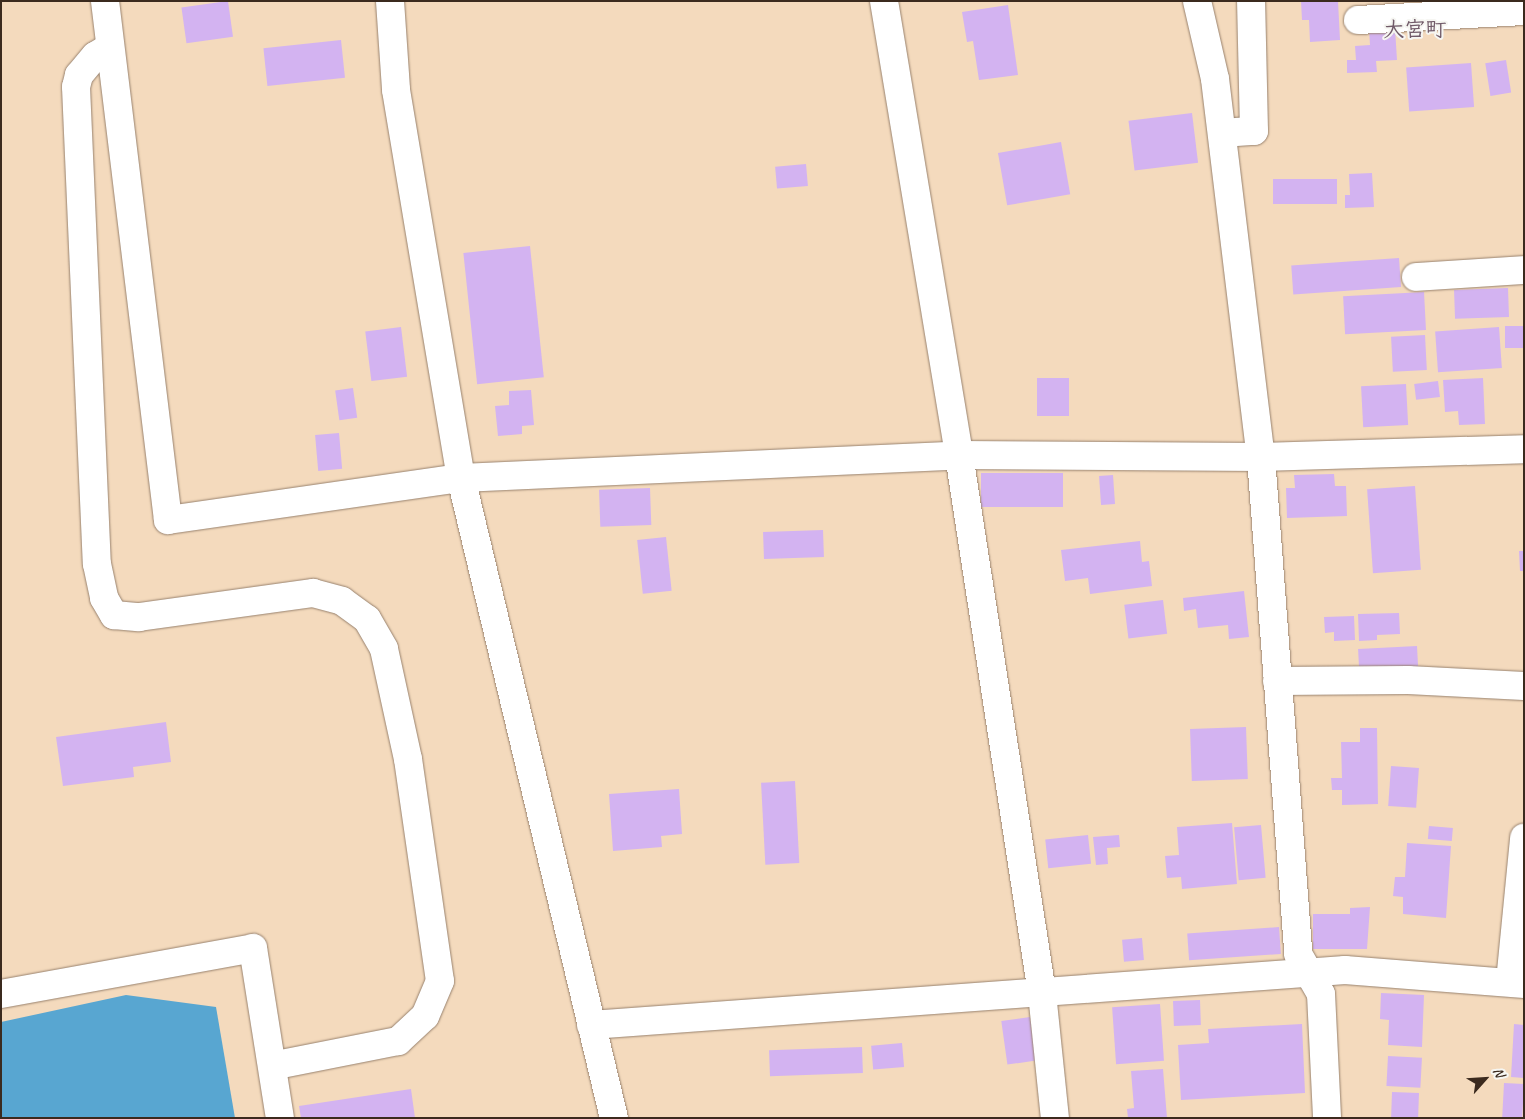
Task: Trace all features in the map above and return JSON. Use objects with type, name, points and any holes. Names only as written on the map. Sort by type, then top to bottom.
[{"type":"street","points":[[105,1],[168,520],[461,478],[959,454],[1261,457],[1524,449]]},
{"type":"street","points":[[390,1],[396,90],[461,478],[614,1118]]},
{"type":"street","points":[[884,1],[959,454],[1042,993],[1055,1118]]},
{"type":"street","points":[[1197,1],[1215,79],[1261,457],[1298,954],[1322,994],[1327,1118]]},
{"type":"street","points":[[1222,133],[1254,131],[1251,1]]},
{"type":"street","points":[[1358,20],[1522,11]]},
{"type":"street","points":[[110,47],[95,56],[79,75],[76,87],[97,564],[104,598],[114,615],[139,617],[313,593],[342,601],[367,619],[384,649],[408,759],[440,981],[426,1016],[398,1041],[272,1066]]},
{"type":"street","points":[[1416,277],[1524,270]]},
{"type":"street","points":[[1277,681],[1408,680],[1524,686]]},
{"type":"street","points":[[591,1025],[1345,970],[1517,983],[1524,838]]},
{"type":"street","points":[[1,994],[254,948],[280,1118]]},
{"type":"water","points":[[126,995],[216,1007],[235,1118],[1,1118],[1,1022]]},
{"type":"building","points":[[228,1],[233,37],[186,43],[181,8]]},
{"type":"building","points":[[1301,1],[1338,1],[1340,40],[1310,42],[1309,20],[1302,20]]},
{"type":"building","points":[[1008,5],[1018,75],[979,80],[973,41],[967,42],[962,12]]},
{"type":"building","points":[[1395,28],[1397,60],[1376,61],[1377,72],[1347,73],[1347,60],[1356,60],[1355,46],[1370,45],[1369,29]]},
{"type":"building","points":[[341,40],[345,78],[267,86],[263,48]]},
{"type":"building","points":[[1506,60],[1511,93],[1490,96],[1485,63]]},
{"type":"building","points":[[1471,63],[1474,107],[1409,111],[1406,68]]},
{"type":"building","points":[[1192,113],[1198,163],[1135,170],[1128,121]]},
{"type":"building","points":[[1061,142],[1070,194],[1007,205],[998,153]]},
{"type":"building","points":[[806,164],[808,186],[777,189],[775,167]]},
{"type":"building","points":[[1372,173],[1374,207],[1345,208],[1345,195],[1350,195],[1349,174]]},
{"type":"building","points":[[1273,179],[1337,179],[1337,204],[1273,204]]},
{"type":"building","points":[[530,246],[544,377],[477,384],[463,253]]},
{"type":"building","points":[[1399,258],[1401,287],[1293,294],[1291,266]]},
{"type":"building","points":[[1508,288],[1509,317],[1455,319],[1454,290]]},
{"type":"building","points":[[1424,292],[1426,330],[1345,334],[1343,296]]},
{"type":"building","points":[[1505,326],[1524,326],[1524,348],[1505,348]]},
{"type":"building","points":[[401,327],[407,377],[371,381],[365,331]]},
{"type":"building","points":[[1499,327],[1502,368],[1438,372],[1435,331]]},
{"type":"building","points":[[1425,335],[1427,370],[1393,372],[1391,337]]},
{"type":"building","points":[[1037,378],[1069,378],[1069,416],[1037,416]]},
{"type":"building","points":[[1483,378],[1485,424],[1459,425],[1458,411],[1445,412],[1443,380]]},
{"type":"building","points":[[1438,381],[1440,397],[1416,400],[1414,384]]},
{"type":"building","points":[[1406,384],[1408,425],[1363,427],[1361,386]]},
{"type":"building","points":[[353,388],[357,418],[339,420],[335,391]]},
{"type":"building","points":[[531,390],[534,425],[522,426],[522,434],[498,436],[495,406],[509,405],[509,391]]},
{"type":"building","points":[[339,433],[342,469],[318,471],[315,435]]},
{"type":"building","points":[[981,473],[1063,473],[1063,507],[981,507]]},
{"type":"building","points":[[1334,474],[1335,486],[1346,486],[1347,516],[1287,518],[1286,488],[1295,488],[1294,475]]},
{"type":"building","points":[[1113,475],[1115,504],[1101,505],[1099,476]]},
{"type":"building","points":[[1415,486],[1421,570],[1373,573],[1367,489]]},
{"type":"building","points":[[650,488],[651,525],[600,527],[599,490]]},
{"type":"building","points":[[823,530],[824,557],[764,559],[763,532]]},
{"type":"building","points":[[666,537],[672,591],[643,594],[637,540]]},
{"type":"building","points":[[1140,541],[1142,562],[1149,561],[1152,586],[1090,594],[1088,578],[1065,581],[1061,550]]},
{"type":"building","points":[[1519,551],[1524,551],[1524,571],[1520,571]]},
{"type":"building","points":[[1244,591],[1249,637],[1229,639],[1228,625],[1198,628],[1196,609],[1184,611],[1183,598]]},
{"type":"building","points":[[1163,600],[1167,634],[1128,638],[1124,605]]},
{"type":"building","points":[[1399,613],[1400,634],[1377,635],[1377,640],[1359,641],[1358,614]]},
{"type":"building","points":[[1354,616],[1355,640],[1334,641],[1334,632],[1325,633],[1324,617]]},
{"type":"building","points":[[1417,646],[1418,668],[1359,671],[1358,649]]},
{"type":"building","points":[[166,722],[171,762],[133,767],[134,777],[63,786],[56,737]]},
{"type":"building","points":[[1246,727],[1248,779],[1192,781],[1190,729]]},
{"type":"building","points":[[1360,728],[1377,728],[1378,804],[1342,805],[1342,790],[1332,790],[1331,778],[1342,778],[1341,742],[1360,742]]},
{"type":"building","points":[[1391,766],[1419,768],[1416,808],[1388,806]]},
{"type":"building","points":[[795,781],[799,863],[765,865],[761,783]]},
{"type":"building","points":[[679,789],[682,834],[661,836],[662,847],[613,851],[609,794]]},
{"type":"building","points":[[1232,823],[1237,884],[1182,889],[1181,877],[1167,878],[1165,856],[1179,855],[1177,827]]},
{"type":"building","points":[[1261,825],[1266,878],[1239,880],[1234,827]]},
{"type":"building","points":[[1429,826],[1453,828],[1452,841],[1428,839]]},
{"type":"building","points":[[1088,835],[1091,864],[1048,868],[1045,839]]},
{"type":"building","points":[[1119,835],[1120,847],[1107,848],[1108,864],[1096,865],[1093,837]]},
{"type":"building","points":[[1407,843],[1451,846],[1446,918],[1403,914],[1403,897],[1393,896],[1395,877],[1405,877]]},
{"type":"building","points":[[1370,907],[1367,949],[1313,949],[1313,914],[1350,914],[1350,908]]},
{"type":"building","points":[[1279,927],[1281,954],[1189,960],[1187,933]]},
{"type":"building","points":[[1142,938],[1144,960],[1124,962],[1122,940]]},
{"type":"building","points":[[1381,993],[1424,995],[1422,1047],[1388,1045],[1389,1020],[1380,1019]]},
{"type":"building","points":[[1200,1000],[1201,1025],[1174,1026],[1173,1001]]},
{"type":"building","points":[[1160,1004],[1164,1061],[1116,1064],[1112,1007]]},
{"type":"building","points":[[1030,1017],[1036,1061],[1007,1065],[1001,1021]]},
{"type":"building","points":[[1302,1024],[1305,1093],[1181,1100],[1178,1045],[1209,1043],[1208,1029]]},
{"type":"building","points":[[1514,1024],[1524,1025],[1524,1078],[1511,1077]]},
{"type":"building","points":[[902,1043],[904,1067],[873,1070],[871,1046]]},
{"type":"building","points":[[862,1047],[863,1073],[770,1076],[769,1050]]},
{"type":"building","points":[[1388,1056],[1422,1058],[1420,1088],[1386,1086]]},
{"type":"building","points":[[1163,1069],[1167,1118],[1128,1118],[1127,1109],[1134,1108],[1131,1071]]},
{"type":"building","points":[[1504,1083],[1524,1084],[1522,1118],[1502,1118]]},
{"type":"building","points":[[411,1089],[415,1118],[301,1118],[299,1106]]},
{"type":"building","points":[[1392,1092],[1419,1093],[1418,1118],[1391,1118]]},
{"type":"district","name":"大宮町","points":[[1415,29]]}]
